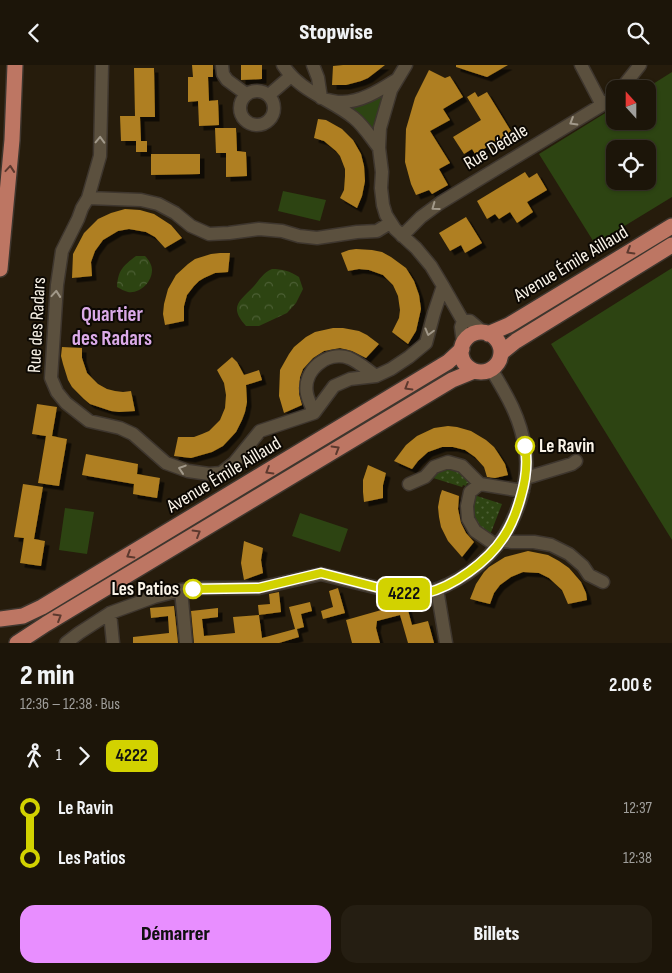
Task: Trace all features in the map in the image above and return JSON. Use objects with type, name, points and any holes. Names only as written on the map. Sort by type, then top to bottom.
[{"type":"main road","points":[[0,269],[12,140],[15,65]]},
{"type":"main road","name":"Avenue Émile Aillaud","points":[[486,333],[509,325],[672,226]]},
{"type":"main road","name":"Avenue Émile Aillaud","points":[[501,353],[516,341],[672,245]]},
{"type":"main road","points":[[486,333],[498,341],[501,353],[500,359],[491,369],[480,372],[474,371],[464,362],[462,346],[471,335],[486,333]]},
{"type":"main road","name":"Avenue Émile Aillaud","points":[[0,619],[23,616],[42,607],[448,362],[462,346]]},
{"type":"main road","name":"Avenue Émile Aillaud","points":[[17,643],[436,389],[474,371]]},
{"type":"street","name":"Rue des Radars","points":[[102,65],[100,155],[88,198],[62,251],[57,285],[51,379],[57,392],[66,403],[89,421],[120,428],[133,434],[166,463],[188,471],[209,475],[221,473],[234,463],[260,431],[314,413]]},
{"type":"street","points":[[222,65],[223,74],[227,80],[246,94]]},
{"type":"street","points":[[283,65],[291,76],[306,89],[353,117],[366,130],[379,148]]},
{"type":"street","points":[[313,65],[323,99]]},
{"type":"street","points":[[406,65],[391,90],[380,128],[381,197],[390,223],[416,248],[444,286],[463,321],[461,327],[462,346]]},
{"type":"street","points":[[581,65],[602,105]]},
{"type":"street","points":[[628,80],[640,65]]},
{"type":"street","points":[[269,95],[291,76]]},
{"type":"street","points":[[323,99],[341,103],[356,100],[396,81]]},
{"type":"street","points":[[262,91],[269,95],[274,102],[271,118],[264,123],[256,125],[248,123],[242,117],[240,109],[241,101],[246,94],[262,91]]},
{"type":"street","name":"Rue Dédale","points":[[402,236],[421,217],[440,203],[606,103]]},
{"type":"street","points":[[88,198],[141,200],[158,204],[175,213],[191,226],[209,234],[259,229],[282,231],[299,236],[317,238],[377,231],[390,223]]},
{"type":"street","points":[[314,413],[334,385],[350,379],[376,375],[390,369],[426,343],[444,286]]},
{"type":"street","points":[[463,321],[470,321],[486,333]]},
{"type":"street","points":[[314,413],[307,394],[307,380],[311,371],[321,361],[338,356],[348,358],[376,375]]},
{"type":"street","points":[[66,643],[110,613],[154,597],[181,590],[259,588],[321,573],[403,594],[426,593],[455,581],[491,553],[499,543],[513,521],[526,478],[526,450],[517,415],[491,369]]},
{"type":"street","points":[[526,478],[572,464],[576,461]]},
{"type":"street","points":[[409,484],[425,477],[434,467],[448,462],[462,467],[480,484],[523,491]]},
{"type":"street","points":[[480,484],[470,492],[467,506],[468,519],[475,531],[499,543],[534,542],[551,545],[569,553],[583,566],[589,575],[602,583]]},
{"type":"street","points":[[437,589],[446,643]]},
{"type":"street","points":[[181,590],[186,643]]},
{"type":"street","points":[[110,613],[113,643]]},
{"type":"green space","points":[[672,72],[672,197],[595,244],[539,154],[606,113],[606,130],[656,130],[656,82]]},
{"type":"green space","points":[[380,95],[382,98],[373,131],[346,105]]},
{"type":"green space","points":[[283,191],[326,200],[320,221],[278,211]]},
{"type":"green space","points":[[136,256],[145,256],[150,263],[152,270],[150,279],[141,289],[128,292],[117,287],[119,276],[125,266]]},
{"type":"green space","points":[[672,268],[672,540],[551,344]]},
{"type":"green space","points":[[272,269],[286,271],[299,277],[303,289],[296,303],[287,313],[259,326],[246,326],[238,313],[238,304],[262,276]]},
{"type":"green space","points":[[449,466],[471,478],[469,484],[467,483],[466,486],[463,485],[462,487],[430,477]]},
{"type":"green space","points":[[474,495],[502,504],[490,535],[475,523],[473,514]]},
{"type":"green space","points":[[65,508],[94,512],[87,554],[59,550]]},
{"type":"green space","points":[[300,513],[348,529],[340,552],[292,536]]},
{"type":"building","points":[[192,65],[213,65],[213,77],[208,77],[209,101],[218,100],[219,125],[199,126],[198,101],[188,102],[188,77],[193,77]]},
{"type":"building","points":[[241,65],[262,65],[262,79],[241,80]]},
{"type":"building","points":[[385,65],[361,81],[346,85],[332,85],[333,66]]},
{"type":"building","points":[[456,65],[508,65],[487,77],[456,67]]},
{"type":"building","points":[[134,68],[154,68],[155,117],[140,117],[141,141],[147,141],[147,152],[136,152],[136,141],[121,141],[120,116],[135,116]]},
{"type":"building","points":[[429,70],[445,78],[450,76],[463,97],[443,109],[450,120],[430,131],[450,163],[439,169],[448,185],[432,194],[429,190],[416,195],[405,162],[406,129],[415,98]]},
{"type":"building","points":[[475,92],[478,97],[487,92],[514,136],[491,150],[489,146],[475,154],[472,149],[464,154],[453,137],[481,120],[467,97]]},
{"type":"building","points":[[318,119],[326,120],[342,129],[353,140],[361,154],[365,181],[357,208],[340,198],[344,190],[345,169],[336,151],[324,141],[314,138]]},
{"type":"building","points":[[215,128],[236,128],[237,151],[246,152],[247,176],[226,177],[226,153],[216,153]]},
{"type":"building","points":[[151,154],[200,154],[200,174],[151,175]]},
{"type":"building","points":[[525,172],[529,178],[537,173],[547,190],[527,202],[533,212],[517,223],[510,212],[499,219],[495,214],[487,219],[477,201]]},
{"type":"building","points":[[125,209],[140,210],[154,214],[171,225],[182,238],[165,248],[155,237],[146,232],[129,229],[118,231],[103,240],[95,251],[91,262],[92,276],[72,278],[73,254],[84,233],[98,219]]},
{"type":"building","points":[[466,217],[482,243],[465,253],[461,245],[450,251],[439,233]]},
{"type":"building","points":[[356,249],[382,252],[406,268],[414,281],[421,309],[416,331],[408,344],[392,332],[399,318],[400,310],[398,296],[393,285],[383,275],[369,270],[348,271],[341,253]]},
{"type":"building","points":[[220,253],[230,253],[228,272],[215,273],[199,281],[187,295],[184,306],[184,321],[165,325],[164,304],[168,289],[176,275],[195,259]]},
{"type":"building","points":[[333,328],[359,331],[379,344],[366,358],[352,351],[340,348],[324,351],[313,358],[303,369],[300,377],[299,394],[302,405],[284,413],[279,396],[280,370],[289,354],[306,337],[315,332]]},
{"type":"building","points":[[62,347],[82,348],[82,358],[87,373],[98,384],[107,389],[123,392],[131,391],[135,411],[111,411],[90,404],[84,399],[68,380],[61,356]]},
{"type":"building","points":[[232,357],[244,375],[259,370],[262,380],[246,385],[247,402],[245,412],[236,432],[223,446],[212,452],[191,458],[174,456],[178,437],[194,437],[202,434],[209,431],[220,420],[225,408],[226,395],[224,383],[217,370]]},
{"type":"building","points":[[37,404],[57,407],[52,436],[67,439],[59,486],[38,483],[46,436],[32,434]]},
{"type":"building","points":[[448,426],[471,431],[486,440],[494,447],[505,464],[508,475],[495,478],[487,477],[484,467],[475,457],[465,450],[453,447],[442,447],[428,452],[412,469],[394,461],[406,445],[417,436],[434,428]]},
{"type":"building","points":[[86,454],[138,464],[137,474],[160,478],[157,498],[133,494],[134,484],[82,475]]},
{"type":"building","points":[[368,465],[386,473],[383,485],[383,498],[364,502],[363,480]]},
{"type":"building","points":[[23,484],[43,487],[34,539],[45,541],[41,566],[20,563],[24,538],[14,537]]},
{"type":"building","points":[[442,490],[459,496],[458,509],[461,523],[466,533],[474,542],[462,557],[448,541],[441,527],[438,507]]},
{"type":"building","points":[[244,541],[263,548],[261,560],[263,573],[244,580],[241,563]]},
{"type":"building","points":[[528,551],[548,555],[569,568],[581,582],[587,600],[568,604],[562,590],[549,578],[539,573],[523,572],[511,577],[500,585],[494,593],[490,604],[470,599],[476,584],[489,567],[505,557]]},
{"type":"building","points":[[338,588],[345,613],[323,619],[321,611],[333,607],[329,591]]},
{"type":"building","points":[[279,592],[281,612],[259,615],[258,605],[270,604],[269,594]]},
{"type":"building","points":[[310,602],[312,611],[301,614],[304,627],[297,629],[299,637],[279,643],[194,643],[191,611],[218,608],[218,617],[202,619],[204,636],[235,633],[233,617],[259,615],[262,638],[295,629],[289,607]]},
{"type":"building","points":[[406,603],[412,625],[428,621],[434,643],[408,643],[400,615],[377,621],[376,628],[380,643],[352,643],[346,620]]},
{"type":"building","points":[[174,606],[178,643],[133,643],[133,637],[169,633],[168,616],[151,618],[150,608]]},
{"type":"bus line","name":"4222","points":[[193,589],[259,588],[321,573],[403,594],[434,591],[455,581],[471,570],[491,553],[503,538],[513,521],[526,478],[525,446]]},
{"type":"place","name":"Le Ravin","points":[[525,446]]},
{"type":"place","name":"Les Patios","points":[[193,589]]},
{"type":"district","name":"Quartier des Radars","points":[[112,326]]}]
